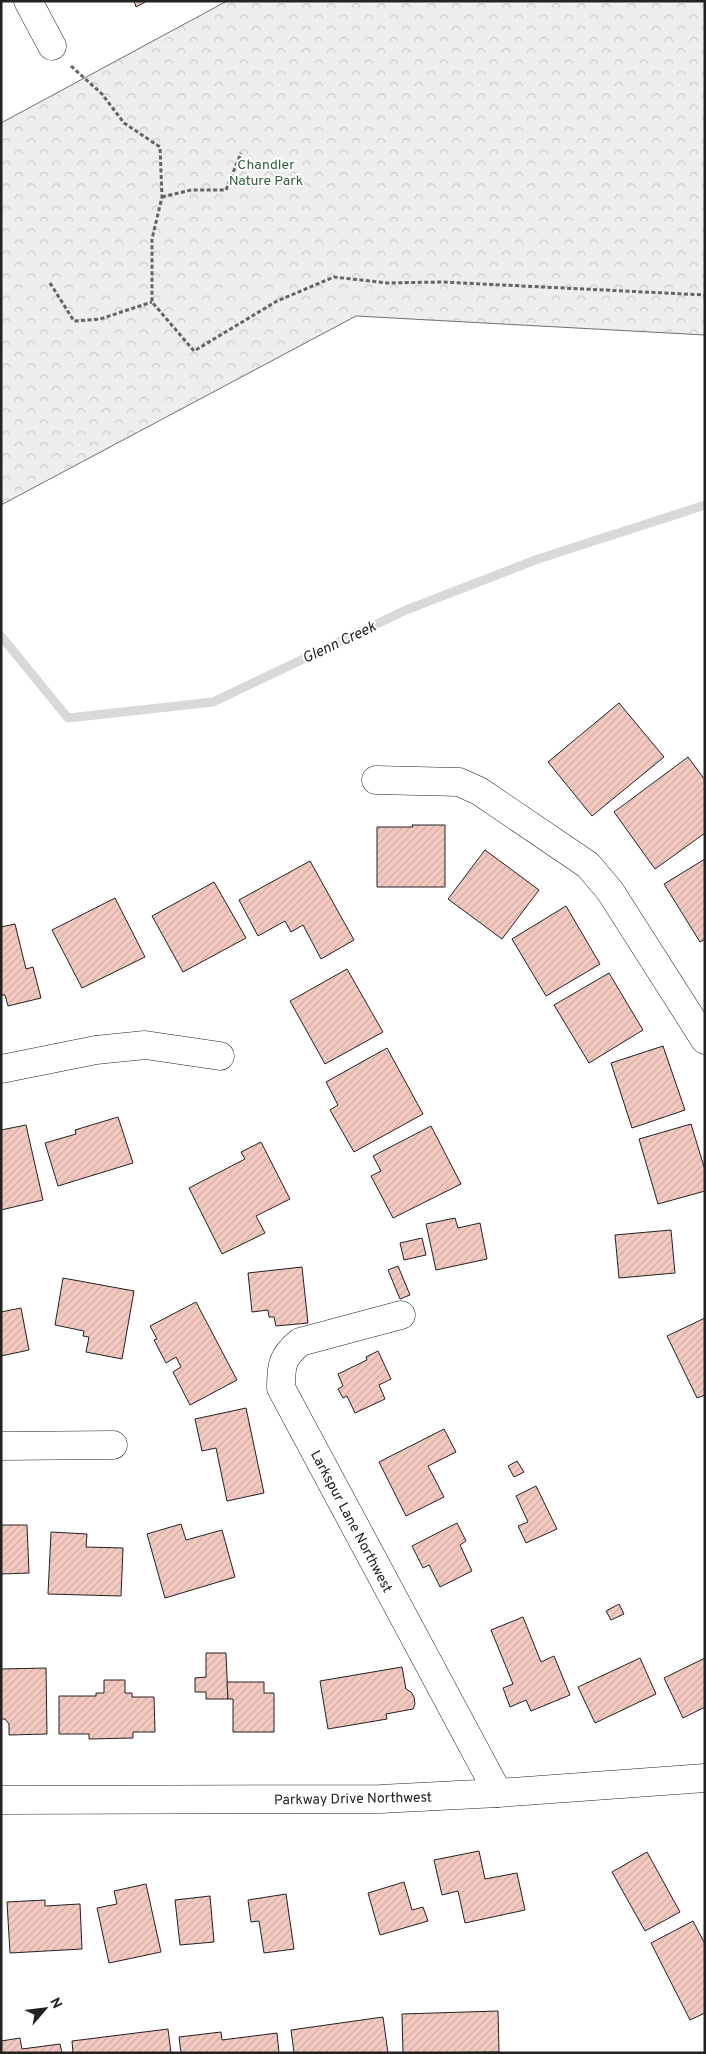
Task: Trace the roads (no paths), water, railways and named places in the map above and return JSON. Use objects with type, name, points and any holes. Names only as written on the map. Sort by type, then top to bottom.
[{"type":"street","points":[[28,1],[52,46]]},
{"type":"street","points":[[376,780],[459,782],[479,791],[588,865],[610,891],[705,1040]]},
{"type":"street","points":[[1,1069],[96,1050],[145,1045],[220,1056]]},
{"type":"street","name":"Larkspur Lane Northwest","points":[[401,1315],[300,1342],[288,1352],[281,1366],[281,1388],[498,1793]]},
{"type":"street","points":[[1,1446],[113,1445]]},
{"type":"street","name":"Parkway Drive Northwest","points":[[1,1800],[380,1799],[498,1793],[705,1778]]},
{"type":"waterway","name":"Glenn Creek","points":[[1,636],[68,718],[213,702],[406,610],[538,559],[705,505]]},
{"type":"park label","name":"Chandler Nature Park","points":[[266,172]]}]
